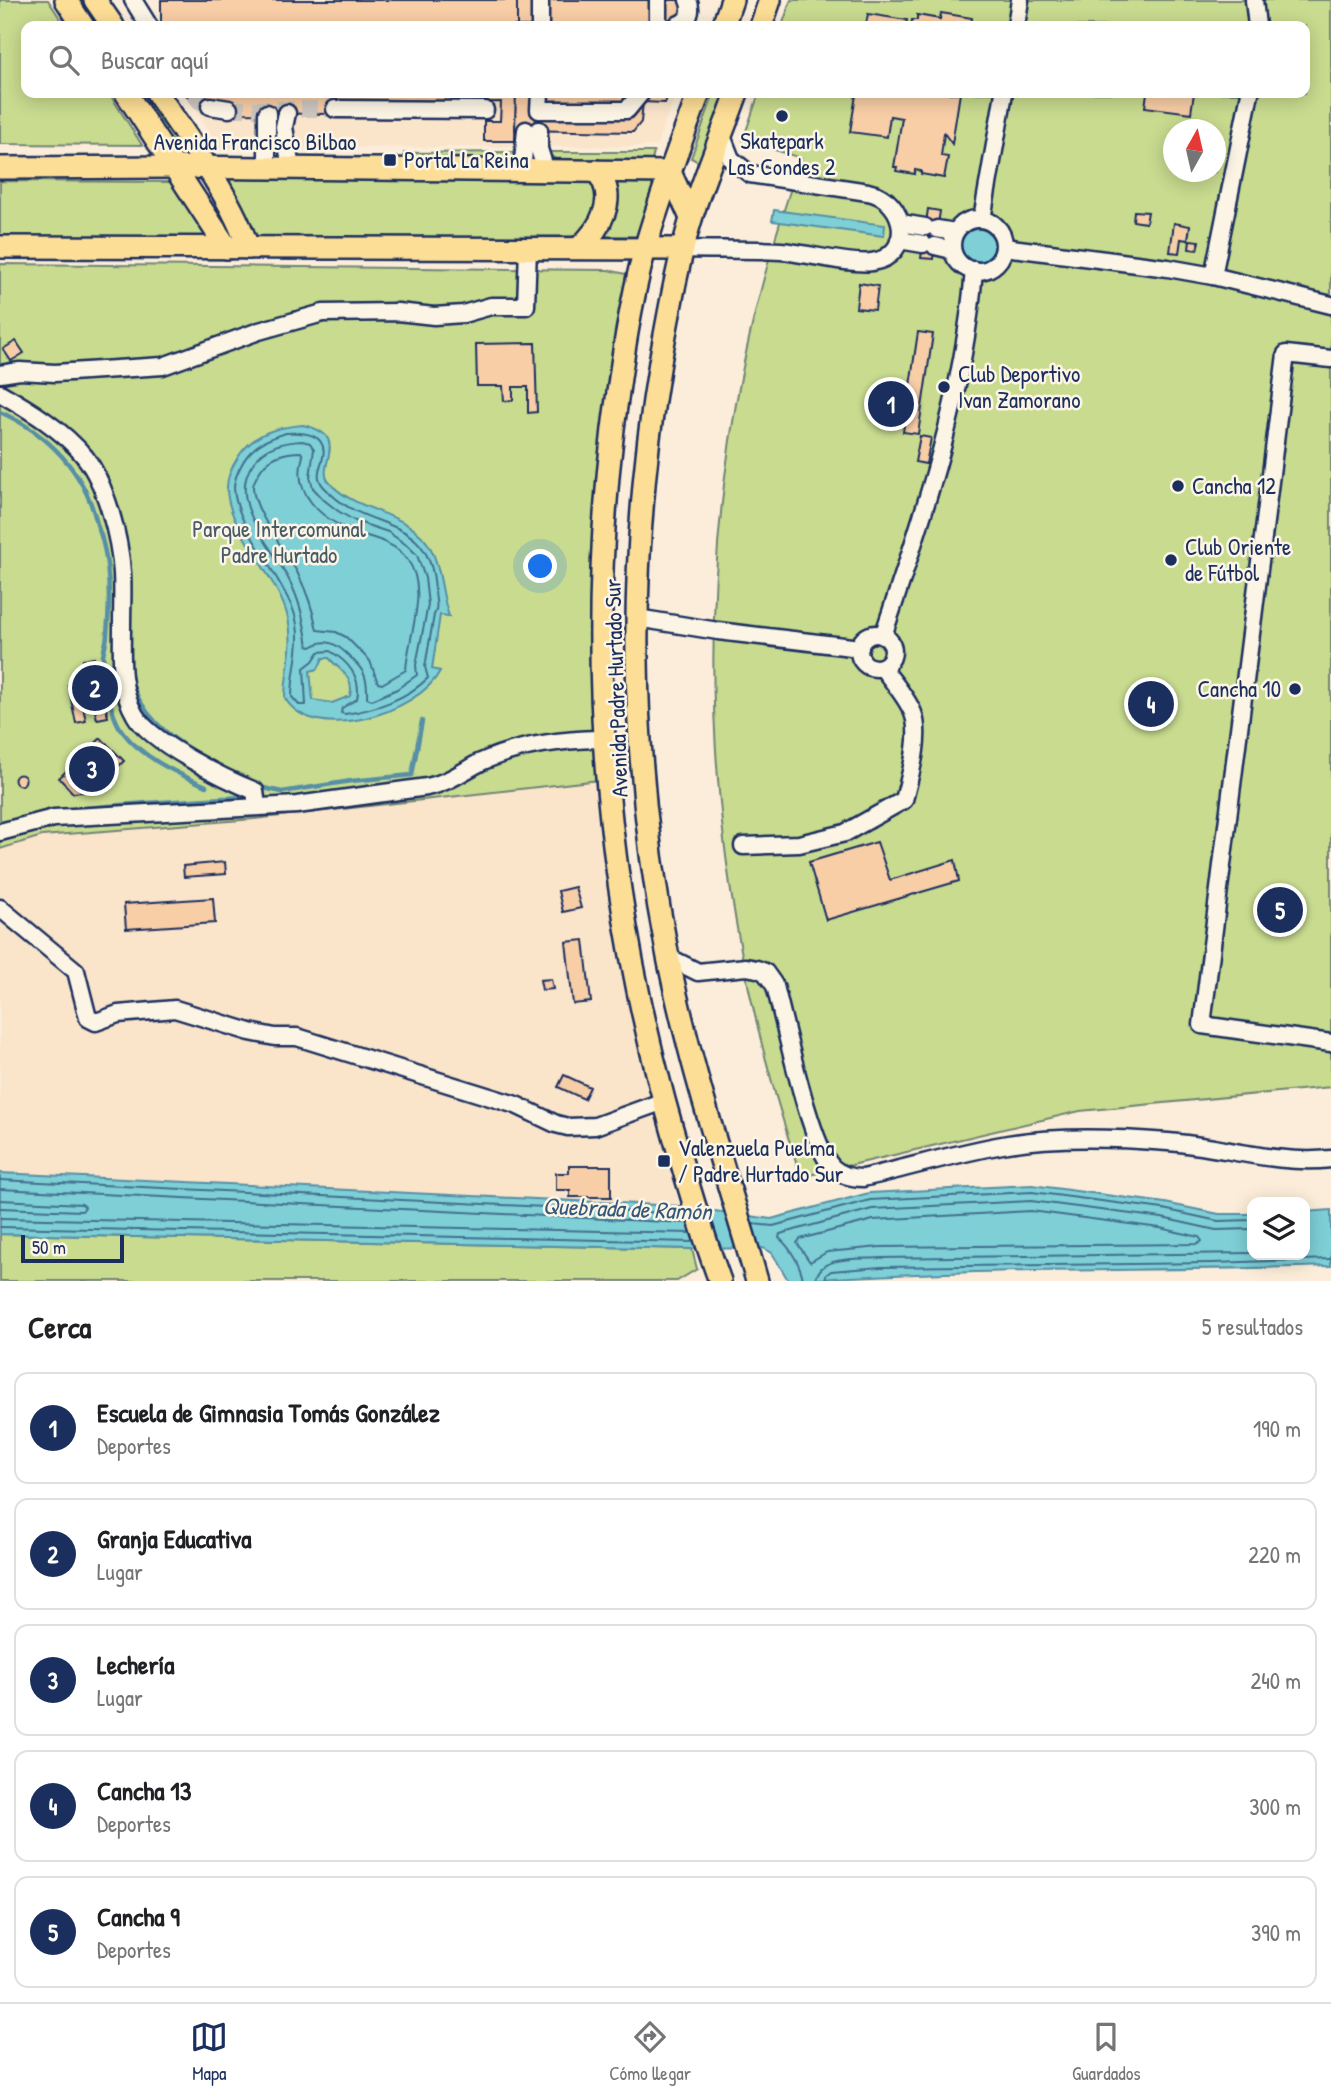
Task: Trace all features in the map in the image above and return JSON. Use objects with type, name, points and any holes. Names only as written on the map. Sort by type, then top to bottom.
[{"type":"main road","points":[[66,0],[80,21]]},
{"type":"main road","points":[[95,0],[110,21]]},
{"type":"main road","points":[[763,21],[770,0]]},
{"type":"main road","points":[[130,98],[175,167],[238,248]]},
{"type":"main road","points":[[160,98],[242,230],[238,248]]},
{"type":"main road","name":"Avenida Padre Hurtado Sur","points":[[697,98],[645,250],[624,353],[605,510],[600,624],[603,746],[611,832],[625,929],[650,1049],[664,1101],[688,1188],[720,1281]]},
{"type":"main road","name":"Avenida Padre Hurtado Sur","points":[[735,98],[691,218],[666,331],[642,503],[637,618],[639,720],[644,788],[668,957],[694,1067],[754,1271]]},
{"type":"main road","name":"Avenida Francisco Bilbao","points":[[0,168],[670,172]]},
{"type":"main road","points":[[579,248],[598,228],[606,210],[605,184],[596,171]]},
{"type":"main road","points":[[670,172],[691,218]]},
{"type":"main road","points":[[0,247],[684,249]]},
{"type":"lane","points":[[133,0],[146,21]]},
{"type":"lane","points":[[540,0],[540,21]]},
{"type":"lane","points":[[658,0],[658,21]]},
{"type":"lane","points":[[683,21],[690,16],[691,6],[688,0]]},
{"type":"lane","points":[[1017,21],[1020,0]]},
{"type":"lane","points":[[1254,0],[1256,21]]},
{"type":"lane","points":[[540,98],[540,110],[627,110],[636,98]]},
{"type":"lane","points":[[982,219],[1003,98]]},
{"type":"lane","points":[[1213,276],[1249,98]]},
{"type":"lane","points":[[210,106],[229,108]]},
{"type":"lane","points":[[335,109],[485,110]]},
{"type":"lane","points":[[267,113],[267,168]]},
{"type":"lane","points":[[287,113],[284,136],[291,169]]},
{"type":"lane","points":[[522,171],[533,130],[545,171]]},
{"type":"lane","points":[[684,249],[780,251],[869,263],[890,253],[900,231],[895,208],[884,197],[876,193],[750,174],[731,159],[722,136]]},
{"type":"lane","points":[[982,219],[996,226],[1004,247],[1001,256],[990,268],[974,270],[960,264],[952,250],[955,232],[967,222],[982,219]]},
{"type":"lane","points":[[900,231],[931,228],[955,232]]},
{"type":"lane","points":[[900,231],[929,245],[952,250]]},
{"type":"lane","points":[[1004,247],[1213,276],[1331,305]]},
{"type":"lane","points":[[0,374],[163,366],[259,331],[323,313],[398,312],[434,316],[463,314],[491,306],[526,306],[528,248]]},
{"type":"lane","points":[[883,636],[928,504],[946,434],[967,327],[974,270]]},
{"type":"lane","points":[[1331,359],[1286,354],[1202,1025],[1331,1043]]},
{"type":"lane","points":[[0,393],[46,421],[85,458],[104,492],[120,556],[123,676],[127,698],[136,718],[178,751],[224,778],[255,792],[257,806]]},
{"type":"lane","points":[[637,618],[860,648]]},
{"type":"lane","points":[[869,636],[883,636],[891,643],[893,652],[890,662],[872,668],[863,662],[860,648],[869,636]]},
{"type":"lane","points":[[743,846],[799,844],[845,833],[904,800],[913,765],[916,726],[909,706],[881,667]]},
{"type":"lane","points":[[0,832],[54,818],[297,805],[442,784],[481,762],[508,751],[576,740],[598,740],[603,746]]},
{"type":"lane","points":[[0,908],[76,971],[88,1018],[96,1022],[118,1014],[175,1009],[250,1032],[275,1037],[297,1037],[516,1105],[568,1127],[596,1126],[664,1101]]},
{"type":"lane","points":[[668,957],[698,972],[746,967],[765,972],[775,986],[815,1137],[832,1167],[849,1177],[863,1178],[1008,1144],[1049,1140],[1169,1142],[1268,1158],[1307,1161],[1331,1159]]},
{"type":"shaded area","points":[[188,98],[674,98],[656,146],[220,148]]},
{"type":"shaded area","points":[[599,780],[634,1011],[679,1206],[0,1173],[0,849],[42,836],[254,819]]},
{"type":"green space","points":[[0,0],[48,0],[62,21],[21,21],[21,98],[112,98],[142,145],[0,144]]},
{"type":"green space","points":[[791,0],[1331,0],[1331,1087],[1080,1111],[801,1177],[770,1077],[746,976],[728,875],[717,773],[713,671],[716,569],[726,466],[756,310],[784,208],[801,158],[743,140],[757,98],[1310,98],[1310,21],[784,21]]},
{"type":"green space","points":[[140,98],[149,98],[180,143],[172,144]]},
{"type":"green space","points":[[712,98],[723,98],[701,163],[691,158]]},
{"type":"green space","points":[[521,152],[512,159],[404,159],[404,153]]},
{"type":"green space","points":[[547,152],[654,152],[652,160],[556,160]]},
{"type":"green space","points":[[222,178],[654,182],[637,236],[257,238]]},
{"type":"green space","points":[[0,181],[172,182],[211,236],[0,237]]},
{"type":"green space","name":"Parque Intercomunal Padre Hurtado","points":[[0,264],[608,270],[626,274],[620,314],[599,780],[254,819],[42,836],[0,849]]},
{"type":"green space","points":[[0,1234],[692,1249],[697,1269],[677,1281],[0,1281]]},
{"type":"water","points":[[774,210],[885,225],[884,236],[772,221]]},
{"type":"water","points":[[978,229],[990,234],[995,246],[990,258],[978,263],[966,258],[961,246],[966,234]]},
{"type":"water","points":[[303,425],[326,436],[330,444],[326,468],[329,482],[354,500],[410,527],[422,536],[435,557],[449,616],[440,615],[432,669],[440,671],[428,686],[411,700],[389,711],[365,718],[340,722],[318,720],[299,712],[285,698],[290,648],[288,618],[274,585],[243,536],[229,503],[228,479],[244,449],[266,433]],"holes":[[[323,658],[329,658],[346,674],[351,689],[350,696],[332,703],[313,700],[310,671],[318,669]]]},
{"type":"water","name":"Quebrada de Ramón","points":[[0,1173],[679,1206],[771,1219],[869,1193],[1032,1185],[1165,1203],[1219,1214],[1247,1214],[1247,1260],[1310,1260],[1310,1212],[1331,1210],[1331,1266],[994,1272],[792,1281],[788,1280],[772,1253],[763,1248],[692,1249],[0,1234]]},
{"type":"building","points":[[161,0],[517,0],[517,21],[161,21]]},
{"type":"building","points":[[517,0],[698,0],[699,8],[693,21],[517,21]]},
{"type":"building","points":[[941,13],[972,18],[972,21],[912,21],[917,20],[917,15],[940,19]]},
{"type":"building","points":[[868,14],[907,20],[907,21],[867,21]]},
{"type":"building","points":[[189,98],[516,98],[515,141],[484,141],[484,121],[500,121],[501,102],[338,104],[333,114],[229,113],[229,106],[194,105]]},
{"type":"building","points":[[516,98],[667,98],[665,103],[643,102],[641,122],[633,132],[515,130]]},
{"type":"building","points":[[856,98],[959,98],[952,144],[944,133],[941,156],[948,157],[944,178],[921,174],[921,171],[915,170],[915,174],[896,171],[897,167],[894,167],[902,118],[890,116],[887,137],[850,132]]},
{"type":"building","points":[[1146,98],[1193,98],[1191,113],[1145,107]]},
{"type":"building","points":[[928,209],[940,211],[933,259],[921,258]]},
{"type":"building","points":[[1134,211],[1148,212],[1146,223],[1133,221]]},
{"type":"building","points":[[1174,223],[1190,226],[1188,240],[1181,239],[1179,253],[1170,252]]},
{"type":"building","points":[[1190,240],[1199,241],[1197,250],[1189,249]]},
{"type":"building","points":[[859,283],[878,286],[875,310],[856,308]]},
{"type":"building","points":[[918,332],[933,334],[918,434],[903,432]]},
{"type":"building","points":[[16,341],[24,353],[11,361],[3,349]]},
{"type":"building","points":[[535,343],[537,412],[528,413],[528,387],[513,387],[513,400],[504,401],[503,386],[477,386],[476,344]]},
{"type":"building","points":[[920,436],[931,438],[926,464],[915,462]]},
{"type":"building","points":[[94,658],[108,717],[97,719],[83,660]]},
{"type":"building","points":[[78,683],[86,721],[76,723],[68,685]]},
{"type":"building","points":[[101,738],[124,761],[108,776],[113,782],[104,790],[98,784],[90,791],[73,793],[59,778]]},
{"type":"building","points":[[20,774],[26,780],[20,786],[14,780]]},
{"type":"building","points":[[877,842],[890,880],[955,860],[959,881],[826,920],[809,862]]},
{"type":"building","points":[[225,862],[226,874],[184,877],[183,866]]},
{"type":"building","points":[[575,887],[581,908],[563,912],[558,891]]},
{"type":"building","points":[[213,898],[215,923],[126,929],[124,904]]},
{"type":"building","points":[[584,940],[591,1002],[573,1004],[566,942]]},
{"type":"building","points":[[551,979],[553,989],[542,990],[540,980]]},
{"type":"building","points":[[564,1075],[590,1087],[584,1099],[558,1087]]},
{"type":"building","points":[[569,1166],[611,1166],[611,1197],[570,1197],[570,1190],[556,1190],[556,1173],[569,1173]]},
{"type":"waterway","points":[[0,412],[34,431],[49,443],[74,472],[91,505],[107,562],[109,611],[103,663],[108,694],[118,724],[130,741],[150,757],[206,786]]},
{"type":"waterway","points":[[130,677],[140,702],[156,723],[199,755]]},
{"type":"waterway","points":[[259,787],[282,792],[412,775],[422,721]]},
{"type":"waterway","points":[[65,810],[245,797]]},
{"type":"tunnel","points":[[197,98],[210,106]]},
{"type":"tunnel","points":[[229,109],[335,109]]},
{"type":"place","name":"Skatepark Las Condes 2","points":[[782,116]]},
{"type":"place","name":"Portal La Reina","points":[[390,160]]},
{"type":"place","name":"Club Deportivo Ivan Zamorano","points":[[944,387]]},
{"type":"place","name":"Escuela de Gimnasia Tomás González","points":[[891,404]]},
{"type":"place","name":"Cancha 12","points":[[1178,486]]},
{"type":"place","name":"Club Oriente de Fútbol","points":[[1171,560]]},
{"type":"place","name":"Granja Educativa","points":[[95,688]]},
{"type":"place","name":"Cancha 10","points":[[1295,689]]},
{"type":"place","name":"Cancha 13","points":[[1151,704]]},
{"type":"place","name":"Lechería","points":[[92,769]]},
{"type":"place","name":"Cancha 9","points":[[1280,910]]},
{"type":"place","name":"Valenzuela Puelma / Padre Hurtado Sur","points":[[664,1161]]}]
